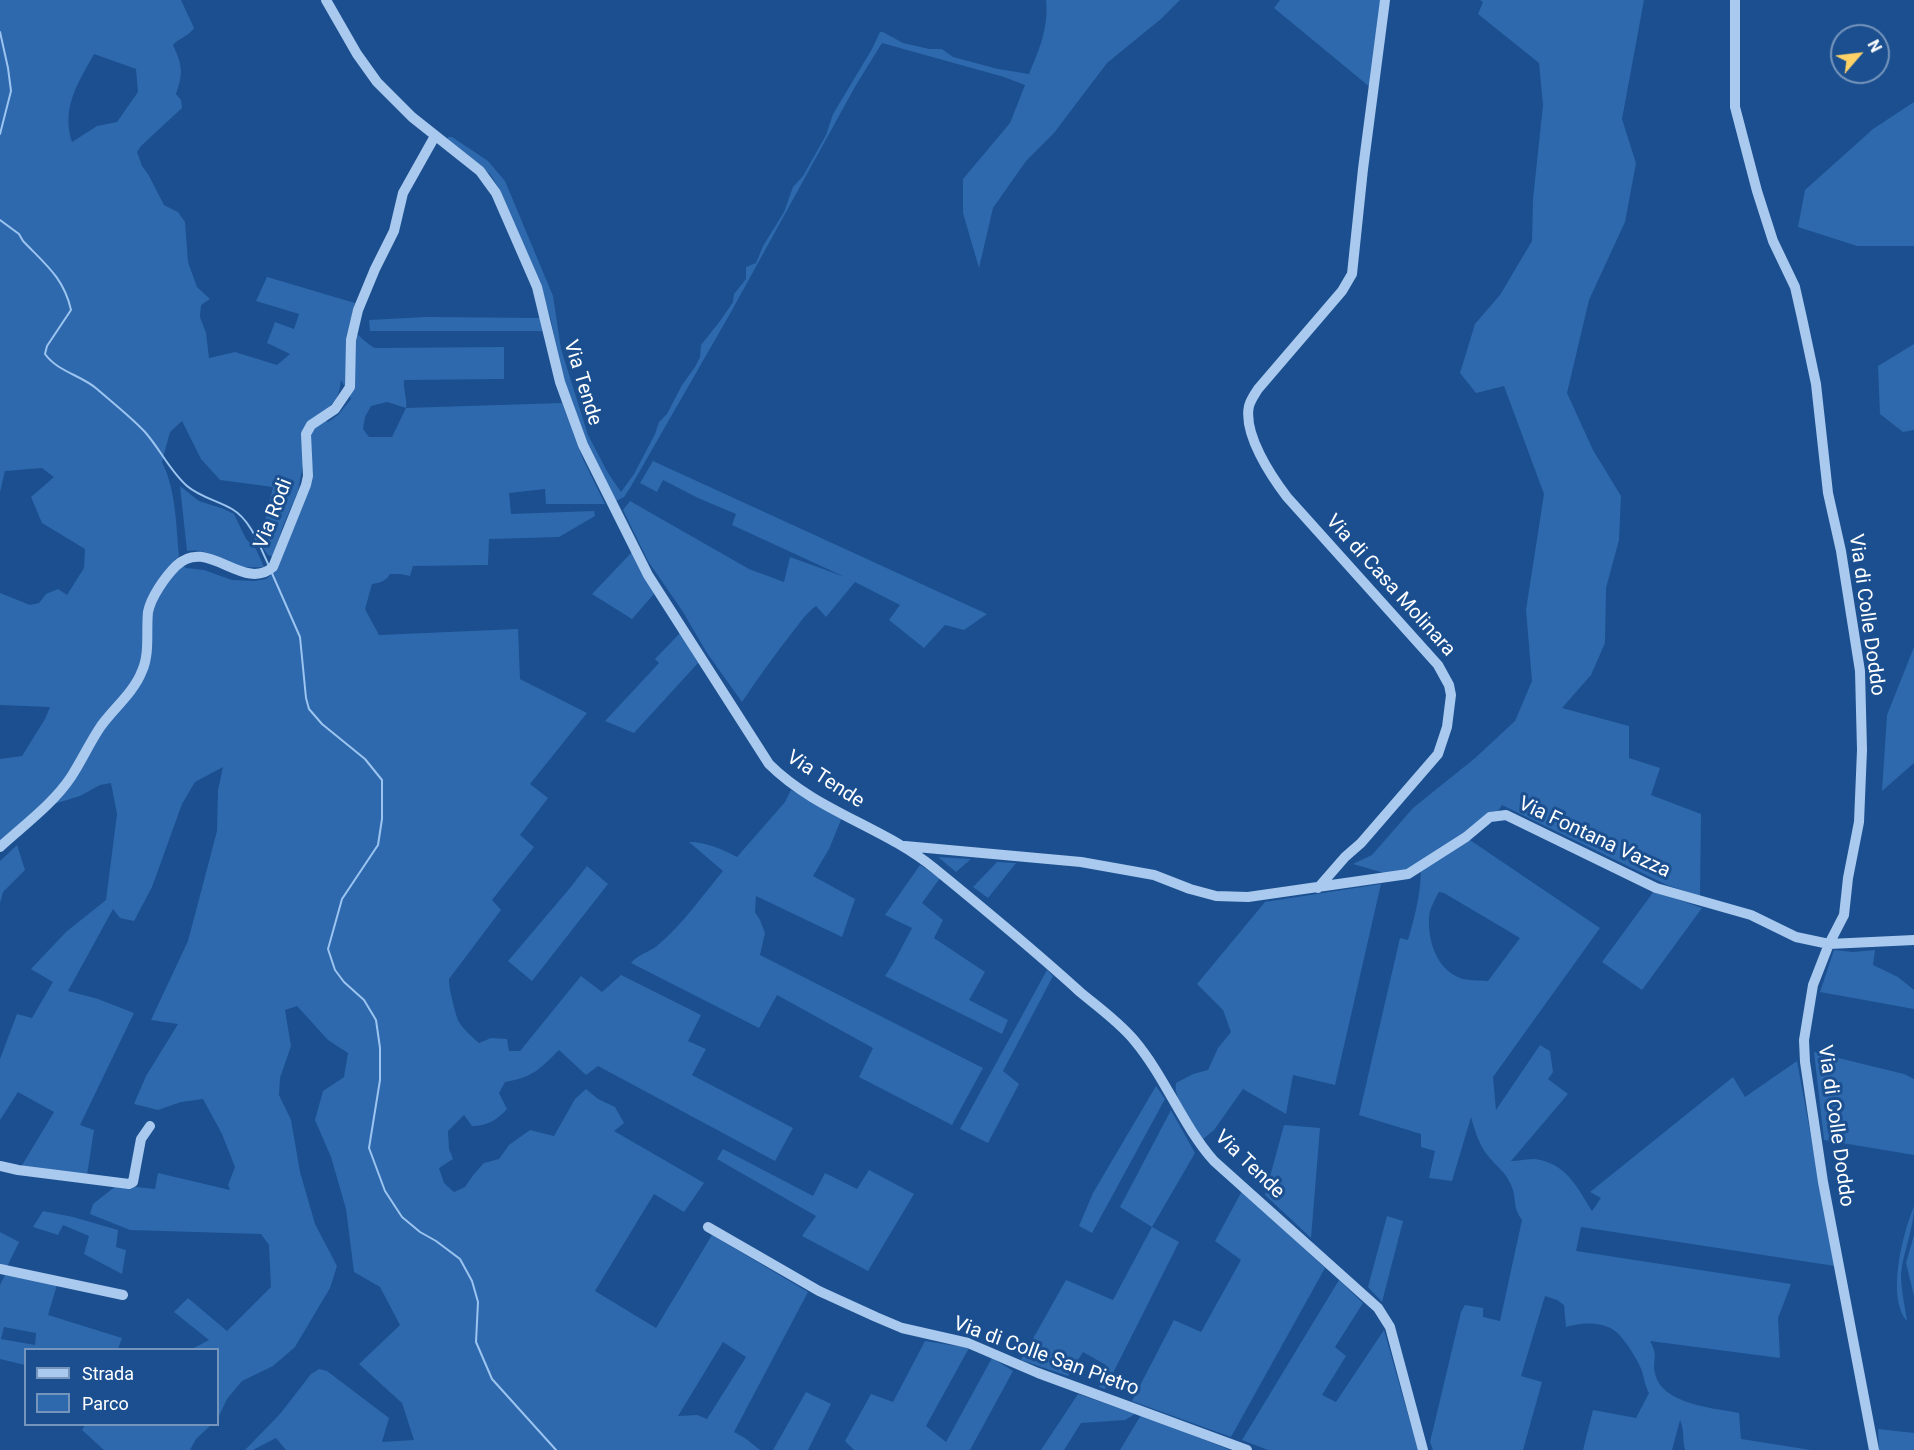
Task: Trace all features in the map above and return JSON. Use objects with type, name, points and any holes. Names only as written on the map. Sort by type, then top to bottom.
[{"type":"street","points":[[321,0],[332,11]]},
{"type":"street","name":"Via Tende","points":[[326,0],[351,46],[372,76],[398,104],[480,171],[501,201],[537,287],[560,382],[583,445],[648,575],[760,752],[778,773],[798,789],[932,866],[1047,962],[1132,1038],[1152,1064],[1194,1136],[1214,1161],[1378,1308],[1390,1327],[1423,1450]]},
{"type":"street","name":"Via di Casa Molinara","points":[[1318,888],[1361,843],[1438,754],[1450,710],[1449,685],[1438,665],[1287,497],[1274,479],[1260,455],[1249,413],[1252,398],[1258,389],[1342,291],[1352,274],[1385,0]]},
{"type":"street","name":"Via di Colle Doddo","points":[[1735,0],[1735,107],[1757,191],[1773,241],[1795,287],[1802,318],[1816,384],[1828,493],[1841,551],[1860,671],[1862,750],[1859,822],[1848,878],[1844,915],[1829,944],[1814,985],[1804,1040],[1805,1062],[1823,1182],[1874,1450]]},
{"type":"street","name":"Via Rodi","points":[[0,847],[44,807],[71,777],[96,733],[137,682],[145,662],[150,607],[157,592],[177,565],[187,558],[199,555],[258,574],[273,567],[306,485],[308,476],[306,434],[311,425],[335,409],[350,387],[351,340],[358,310],[394,231],[403,193],[435,136]]},
{"type":"street","name":"Via Fontana Vazza","points":[[1318,888],[1408,874],[1466,837],[1490,817],[1506,815],[1656,888],[1684,898],[1751,915],[1796,938],[1829,944],[1914,940]]},
{"type":"street","points":[[900,846],[1081,862],[1154,875],[1216,896],[1258,896],[1318,888]]},
{"type":"street","points":[[0,1166],[129,1184],[133,1182],[141,1139],[150,1126]]},
{"type":"street","name":"Via di Colle San Pietro","points":[[708,1227],[819,1291],[902,1328],[968,1343],[1038,1373],[1247,1450]]},
{"type":"street","points":[[0,1269],[123,1295]]},
{"type":"green space","points":[[0,0],[181,0],[194,28],[173,45],[181,69],[176,94],[181,100],[182,108],[137,152],[142,166],[164,205],[178,212],[185,222],[188,262],[197,287],[210,299],[201,305],[200,317],[206,333],[209,358],[235,352],[277,365],[290,354],[267,343],[275,322],[294,329],[299,314],[256,301],[267,277],[355,303],[349,326],[375,348],[504,347],[504,379],[404,380],[406,408],[562,403],[583,459],[605,504],[546,504],[545,489],[509,493],[511,514],[594,511],[595,516],[559,537],[489,539],[488,565],[413,566],[410,576],[390,574],[382,581],[372,584],[365,609],[379,635],[518,629],[520,679],[587,713],[530,784],[548,798],[520,835],[534,847],[492,900],[501,910],[449,979],[456,1014],[463,1028],[479,1043],[491,1038],[507,1039],[509,1051],[520,1051],[581,976],[602,992],[621,975],[701,1015],[688,1041],[706,1049],[692,1075],[793,1128],[775,1161],[598,1066],[586,1075],[559,1050],[535,1072],[505,1082],[499,1093],[507,1109],[495,1119],[487,1124],[472,1126],[464,1115],[448,1131],[449,1149],[453,1159],[439,1168],[444,1183],[454,1192],[465,1187],[484,1163],[499,1159],[509,1145],[530,1130],[554,1136],[575,1099],[586,1089],[598,1099],[615,1107],[624,1123],[614,1131],[704,1183],[684,1212],[654,1194],[595,1291],[656,1328],[712,1235],[808,1292],[734,1432],[760,1450],[286,1450],[276,1438],[253,1450],[245,1450],[280,1414],[311,1374],[319,1369],[327,1371],[389,1418],[382,1442],[414,1440],[402,1403],[359,1364],[400,1325],[380,1287],[354,1272],[346,1209],[331,1157],[315,1120],[323,1091],[344,1077],[348,1053],[328,1040],[297,1006],[285,1010],[291,1046],[280,1078],[279,1095],[291,1120],[300,1172],[315,1224],[337,1266],[330,1288],[295,1347],[273,1366],[242,1381],[227,1399],[219,1416],[219,1348],[194,1348],[209,1340],[174,1312],[188,1298],[227,1331],[271,1287],[269,1245],[261,1234],[130,1230],[90,1214],[93,1204],[117,1185],[155,1189],[158,1173],[230,1190],[228,1185],[235,1167],[222,1134],[203,1099],[181,1102],[158,1110],[134,1104],[146,1076],[178,1024],[151,1020],[188,941],[217,831],[218,790],[223,767],[195,782],[182,804],[152,887],[134,921],[120,918],[113,909],[68,991],[98,999],[134,1013],[80,1125],[94,1130],[87,1175],[21,1167],[54,1112],[18,1092],[0,1120],[0,1059],[17,1014],[32,1018],[53,982],[31,969],[66,932],[106,900],[117,814],[111,783],[100,785],[80,796],[44,807],[0,847],[0,759],[22,756],[50,707],[0,705],[0,593],[30,605],[39,603],[46,594],[58,589],[67,595],[84,568],[85,549],[42,523],[31,497],[54,477],[42,468],[5,471],[0,492]],"holes":[[[94,54],[136,69],[138,92],[117,122],[97,126],[72,142],[69,130],[70,107],[77,86]],[[341,380],[351,399],[338,415],[328,422],[318,417],[334,401],[339,392]],[[387,402],[406,408],[392,437],[369,437],[363,429],[365,417],[371,406]],[[182,421],[201,459],[220,480],[273,487],[260,543],[268,555],[273,557],[298,491],[304,459],[313,471],[311,485],[276,571],[266,579],[232,580],[204,570],[186,568],[175,560],[179,556],[175,508],[167,473],[162,462],[170,432]],[[723,1342],[746,1357],[707,1419],[697,1415],[678,1416]]]},
{"type":"green space","points":[[1046,0],[1180,0],[1161,19],[1107,63],[1054,133],[1026,161],[993,208],[979,268],[963,213],[963,179],[1010,123],[1025,85],[882,43],[856,85],[731,312],[630,488],[624,497],[616,501],[584,438],[561,372],[551,320],[543,294],[500,190],[490,174],[447,140],[448,137],[452,137],[488,161],[505,181],[553,296],[561,349],[588,435],[621,492],[634,474],[659,422],[667,414],[682,385],[695,367],[700,357],[701,345],[733,302],[734,294],[746,279],[746,267],[756,263],[763,246],[784,212],[793,187],[803,176],[826,135],[833,114],[880,32],[903,43],[929,49],[942,49],[953,57],[998,69],[1029,74],[1045,29]]},
{"type":"green space","points":[[1280,0],[1381,0],[1371,88],[1274,8]]},
{"type":"green space","points":[[1480,0],[1644,0],[1622,119],[1636,163],[1625,222],[1589,300],[1567,393],[1593,450],[1621,496],[1619,540],[1606,588],[1605,643],[1591,675],[1562,708],[1629,726],[1629,758],[1660,768],[1651,795],[1701,814],[1700,896],[1667,885],[1502,805],[1496,814],[1467,838],[1600,928],[1493,1077],[1496,1110],[1540,1045],[1550,1051],[1553,1072],[1548,1079],[1568,1094],[1511,1161],[1535,1159],[1555,1165],[1570,1177],[1592,1211],[1601,1198],[1590,1192],[1733,1077],[1745,1097],[1797,1061],[1835,1266],[1581,1227],[1576,1251],[1791,1284],[1778,1318],[1780,1358],[1650,1341],[1655,1354],[1655,1373],[1659,1383],[1667,1392],[1690,1403],[1739,1413],[1741,1439],[1811,1450],[1685,1450],[1680,1420],[1672,1450],[1583,1450],[1593,1410],[1636,1418],[1649,1393],[1637,1360],[1616,1332],[1607,1326],[1595,1324],[1566,1327],[1564,1305],[1545,1296],[1521,1376],[1542,1382],[1523,1450],[1433,1450],[1430,1442],[1461,1312],[1465,1305],[1483,1308],[1483,1317],[1500,1321],[1522,1220],[1517,1211],[1509,1180],[1482,1147],[1471,1117],[1452,1181],[1429,1178],[1435,1151],[1421,1147],[1421,1134],[1359,1115],[1400,938],[1408,940],[1413,922],[1419,895],[1421,867],[1391,875],[1353,864],[1372,855],[1413,808],[1474,759],[1515,721],[1532,681],[1526,610],[1544,494],[1504,386],[1476,393],[1460,373],[1475,324],[1500,295],[1532,241],[1533,199],[1543,105],[1539,63],[1478,14],[1483,2]],"holes":[[[1439,892],[1520,938],[1488,981],[1470,980],[1452,974],[1436,954],[1430,936],[1429,915]]]},
{"type":"green space","points":[[1914,102],[1914,246],[1857,246],[1798,227],[1805,190],[1873,129]]},
{"type":"green space","points":[[426,317],[540,318],[545,331],[370,331],[369,320]]},
{"type":"green space","points":[[1914,344],[1914,430],[1903,432],[1880,414],[1878,366]]},
{"type":"green space","points":[[653,461],[987,614],[964,630],[945,625],[924,648],[889,620],[900,605],[855,582],[826,617],[816,606],[805,616],[742,702],[707,653],[683,612],[648,561],[623,510],[630,501],[749,569],[784,582],[790,557],[845,577],[732,525],[736,514],[663,480],[657,492],[640,483]]},
{"type":"green space","points":[[180,486],[199,501],[234,514],[246,539],[256,549],[264,567],[239,566],[202,551],[187,551]]},
{"type":"green space","points":[[632,552],[654,594],[632,619],[592,594]]},
{"type":"green space","points":[[680,633],[698,663],[634,733],[605,721],[659,663],[655,659]]},
{"type":"green space","points":[[1914,647],[1914,763],[1882,791],[1887,715]]},
{"type":"green space","points":[[791,790],[843,815],[829,849],[813,876],[855,899],[842,937],[756,896],[755,912],[765,933],[760,955],[983,1068],[952,1125],[859,1077],[873,1048],[777,995],[759,1028],[631,963],[667,937],[723,871],[689,842],[714,846],[737,857],[785,802]]},
{"type":"green space","points":[[17,845],[25,870],[3,892],[0,903],[0,861]]},
{"type":"green space","points":[[938,857],[971,859],[956,872]]},
{"type":"green space","points":[[997,862],[1016,863],[988,898],[973,887]]},
{"type":"green space","points":[[920,865],[940,878],[922,903],[943,920],[934,938],[985,972],[969,1000],[1008,1020],[1002,1034],[885,976],[912,928],[885,915]]},
{"type":"green space","points":[[587,866],[608,884],[532,981],[508,961]]},
{"type":"green space","points":[[1381,884],[1335,1085],[1293,1075],[1286,1114],[1243,1089],[1214,1130],[1202,1140],[1181,1105],[1176,1083],[1193,1074],[1208,1070],[1218,1048],[1231,1032],[1223,1010],[1197,984],[1265,902]]},
{"type":"green space","points":[[1654,891],[1702,908],[1642,990],[1602,962]]},
{"type":"green space","points":[[1834,950],[1853,952],[1875,950],[1873,965],[1898,977],[1914,990],[1914,1009],[1820,992]]},
{"type":"green space","points":[[1047,970],[1053,976],[1003,1071],[1019,1084],[988,1143],[960,1129]]},
{"type":"green space","points":[[1814,1052],[1904,1074],[1914,1079],[1914,1155],[1824,1140]]},
{"type":"green space","points":[[1156,1086],[1165,1099],[1092,1233],[1079,1226],[1093,1193]]},
{"type":"green space","points":[[1171,1110],[1195,1153],[1152,1227],[1120,1207]]},
{"type":"green space","points":[[1284,1125],[1320,1128],[1311,1238],[1265,1195]]},
{"type":"green space","points":[[723,1149],[813,1196],[825,1173],[857,1189],[869,1170],[914,1194],[868,1271],[802,1236],[816,1216],[717,1159]]},
{"type":"green space","points":[[1242,1191],[1325,1268],[1231,1437],[1132,1401],[1174,1320],[1201,1332],[1241,1260],[1215,1241]]},
{"type":"green space","points":[[1914,1206],[1901,1275],[1907,1321],[1901,1310],[1897,1281],[1901,1248]]},
{"type":"green space","points":[[43,1211],[118,1230],[116,1247],[126,1250],[122,1274],[84,1254],[89,1236],[63,1225],[58,1235],[33,1227]]},
{"type":"green space","points":[[1387,1216],[1403,1221],[1382,1302],[1368,1287]]},
{"type":"green space","points":[[1152,1227],[1179,1242],[1105,1389],[1099,1387],[1106,1365],[1083,1352],[1068,1376],[1021,1360],[1066,1280],[1113,1300]]},
{"type":"green space","points":[[0,1232],[19,1242],[7,1267],[0,1266]]},
{"type":"green space","points":[[1914,1235],[1914,1296],[1906,1263]]},
{"type":"green space","points":[[5,1275],[57,1285],[48,1315],[122,1338],[118,1348],[24,1348],[24,1365],[0,1359],[0,1285]],"holes":[[[4,1327],[36,1333],[35,1345],[1,1339]]]},
{"type":"green space","points":[[1339,1280],[1363,1303],[1335,1347],[1346,1356],[1322,1395],[1336,1402],[1384,1330],[1418,1450],[1268,1450],[1242,1440]]},
{"type":"green space","points":[[925,1341],[969,1348],[926,1426],[946,1442],[992,1358],[1013,1371],[970,1450],[854,1450],[845,1441],[871,1394],[893,1402]]},
{"type":"green space","points":[[806,1392],[831,1404],[808,1450],[773,1450]]},
{"type":"green space","points":[[1078,1394],[1135,1414],[1125,1420],[1081,1423],[1064,1450],[1041,1450]]},
{"type":"green space","points":[[1141,1415],[1230,1450],[1120,1450]]},
{"type":"green space","points":[[84,1426],[210,1426],[196,1439],[190,1450],[104,1450],[82,1430]]},
{"type":"green space","points":[[1878,1429],[1914,1433],[1914,1450],[1879,1450]]},
{"type":"waterway","points":[[0,32],[11,91],[0,134]]},
{"type":"waterway","points":[[0,220],[19,234],[53,272],[68,299],[71,310],[47,346],[45,354],[56,365],[91,384],[134,421],[187,486],[239,514],[254,534],[269,566]]},
{"type":"waterway","points":[[271,571],[300,637],[309,709],[322,724],[365,759],[382,780],[382,819],[378,845],[342,899],[328,949],[335,970],[344,982],[364,1000],[376,1020],[380,1048],[380,1080],[369,1148],[385,1191],[402,1217],[460,1259],[472,1281],[478,1302],[476,1342],[492,1379],[556,1450]]}]
